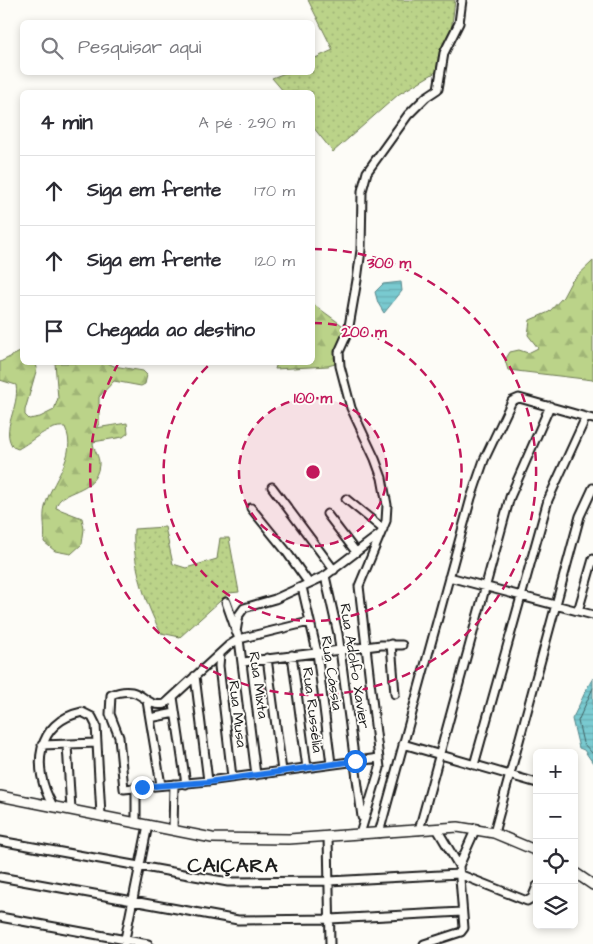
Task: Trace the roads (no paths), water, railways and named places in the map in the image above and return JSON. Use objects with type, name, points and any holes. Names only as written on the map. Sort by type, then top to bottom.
[{"type":"main road","points":[[0,796],[52,804],[173,830],[228,839],[476,828],[494,833],[533,849]]},
{"type":"main road","points":[[578,875],[593,886]]},
{"type":"street","points":[[360,834],[362,820],[379,774],[379,758],[359,586],[388,512],[382,478],[351,408],[339,360],[339,352],[348,332],[357,280],[361,250],[363,186],[367,172],[388,141],[417,105],[440,85],[442,60],[448,42],[459,23],[462,0]]},
{"type":"street","points":[[379,833],[449,577],[484,460],[512,401],[519,398],[590,418],[550,493],[474,765]]},
{"type":"street","points":[[419,830],[438,754],[510,497],[550,406]]},
{"type":"street","points":[[272,487],[334,570]]},
{"type":"street","points":[[494,833],[580,516],[593,488]]},
{"type":"street","points":[[346,499],[382,530]]},
{"type":"street","points":[[250,508],[286,551],[305,585]]},
{"type":"street","points":[[327,514],[356,552]]},
{"type":"street","points":[[236,632],[239,615],[244,608],[275,599],[325,576],[382,530]]},
{"type":"street","points":[[578,611],[593,559]]},
{"type":"street","name":"Rua Adolfo Xavier","points":[[325,576],[341,649],[362,820]]},
{"type":"street","points":[[449,577],[593,615]]},
{"type":"street","name":"Rua Cássia","points":[[305,585],[309,622],[317,652],[331,764]]},
{"type":"street","name":"Rua Mixta","points":[[226,602],[239,640],[256,775]]},
{"type":"street","points":[[309,622],[239,640],[220,654],[165,704],[159,706],[147,701],[141,694],[130,691],[121,691],[111,695],[110,714],[119,737],[124,789],[208,782],[232,777],[379,758]]},
{"type":"street","points":[[391,644],[395,694]]},
{"type":"street","points":[[242,662],[341,649],[391,644],[402,645]]},
{"type":"street","name":"Rua Musa","points":[[220,654],[219,666],[232,777]]},
{"type":"street","name":"Rua Russélia","points":[[292,655],[307,768]]},
{"type":"street","points":[[267,658],[282,771]]},
{"type":"street","points":[[195,676],[208,782]]},
{"type":"street","points":[[173,697],[186,784]]},
{"type":"street","points":[[147,701],[161,785]]},
{"type":"street","points":[[52,804],[43,781],[40,760],[42,745],[49,731],[56,724],[72,714],[82,712],[88,714],[94,720],[102,815]]},
{"type":"street","points":[[150,718],[175,713]]},
{"type":"street","points":[[42,745],[96,743]]},
{"type":"street","points":[[403,744],[533,782]]},
{"type":"street","points":[[67,745],[71,809]]},
{"type":"street","points":[[173,830],[174,784]]},
{"type":"street","points":[[136,788],[136,822]]},
{"type":"street","points":[[124,941],[148,824]]},
{"type":"street","points":[[424,944],[462,932],[464,928],[459,866],[476,828]]},
{"type":"street","points":[[437,829],[459,866]]},
{"type":"street","points":[[328,836],[330,944]]},
{"type":"street","points":[[0,841],[228,882],[329,881],[459,874],[524,900],[532,898],[533,896]]},
{"type":"street","points":[[0,878],[238,920],[462,912]]},
{"type":"street","points":[[0,917],[148,944]]},
{"type":"water","points":[[401,282],[402,291],[384,313],[378,303],[375,292],[383,284]]},
{"type":"water","points":[[593,678],[593,763],[584,750],[579,748],[572,719]]},
{"type":"district","name":"CAIÇARA","points":[[233,865]]}]
